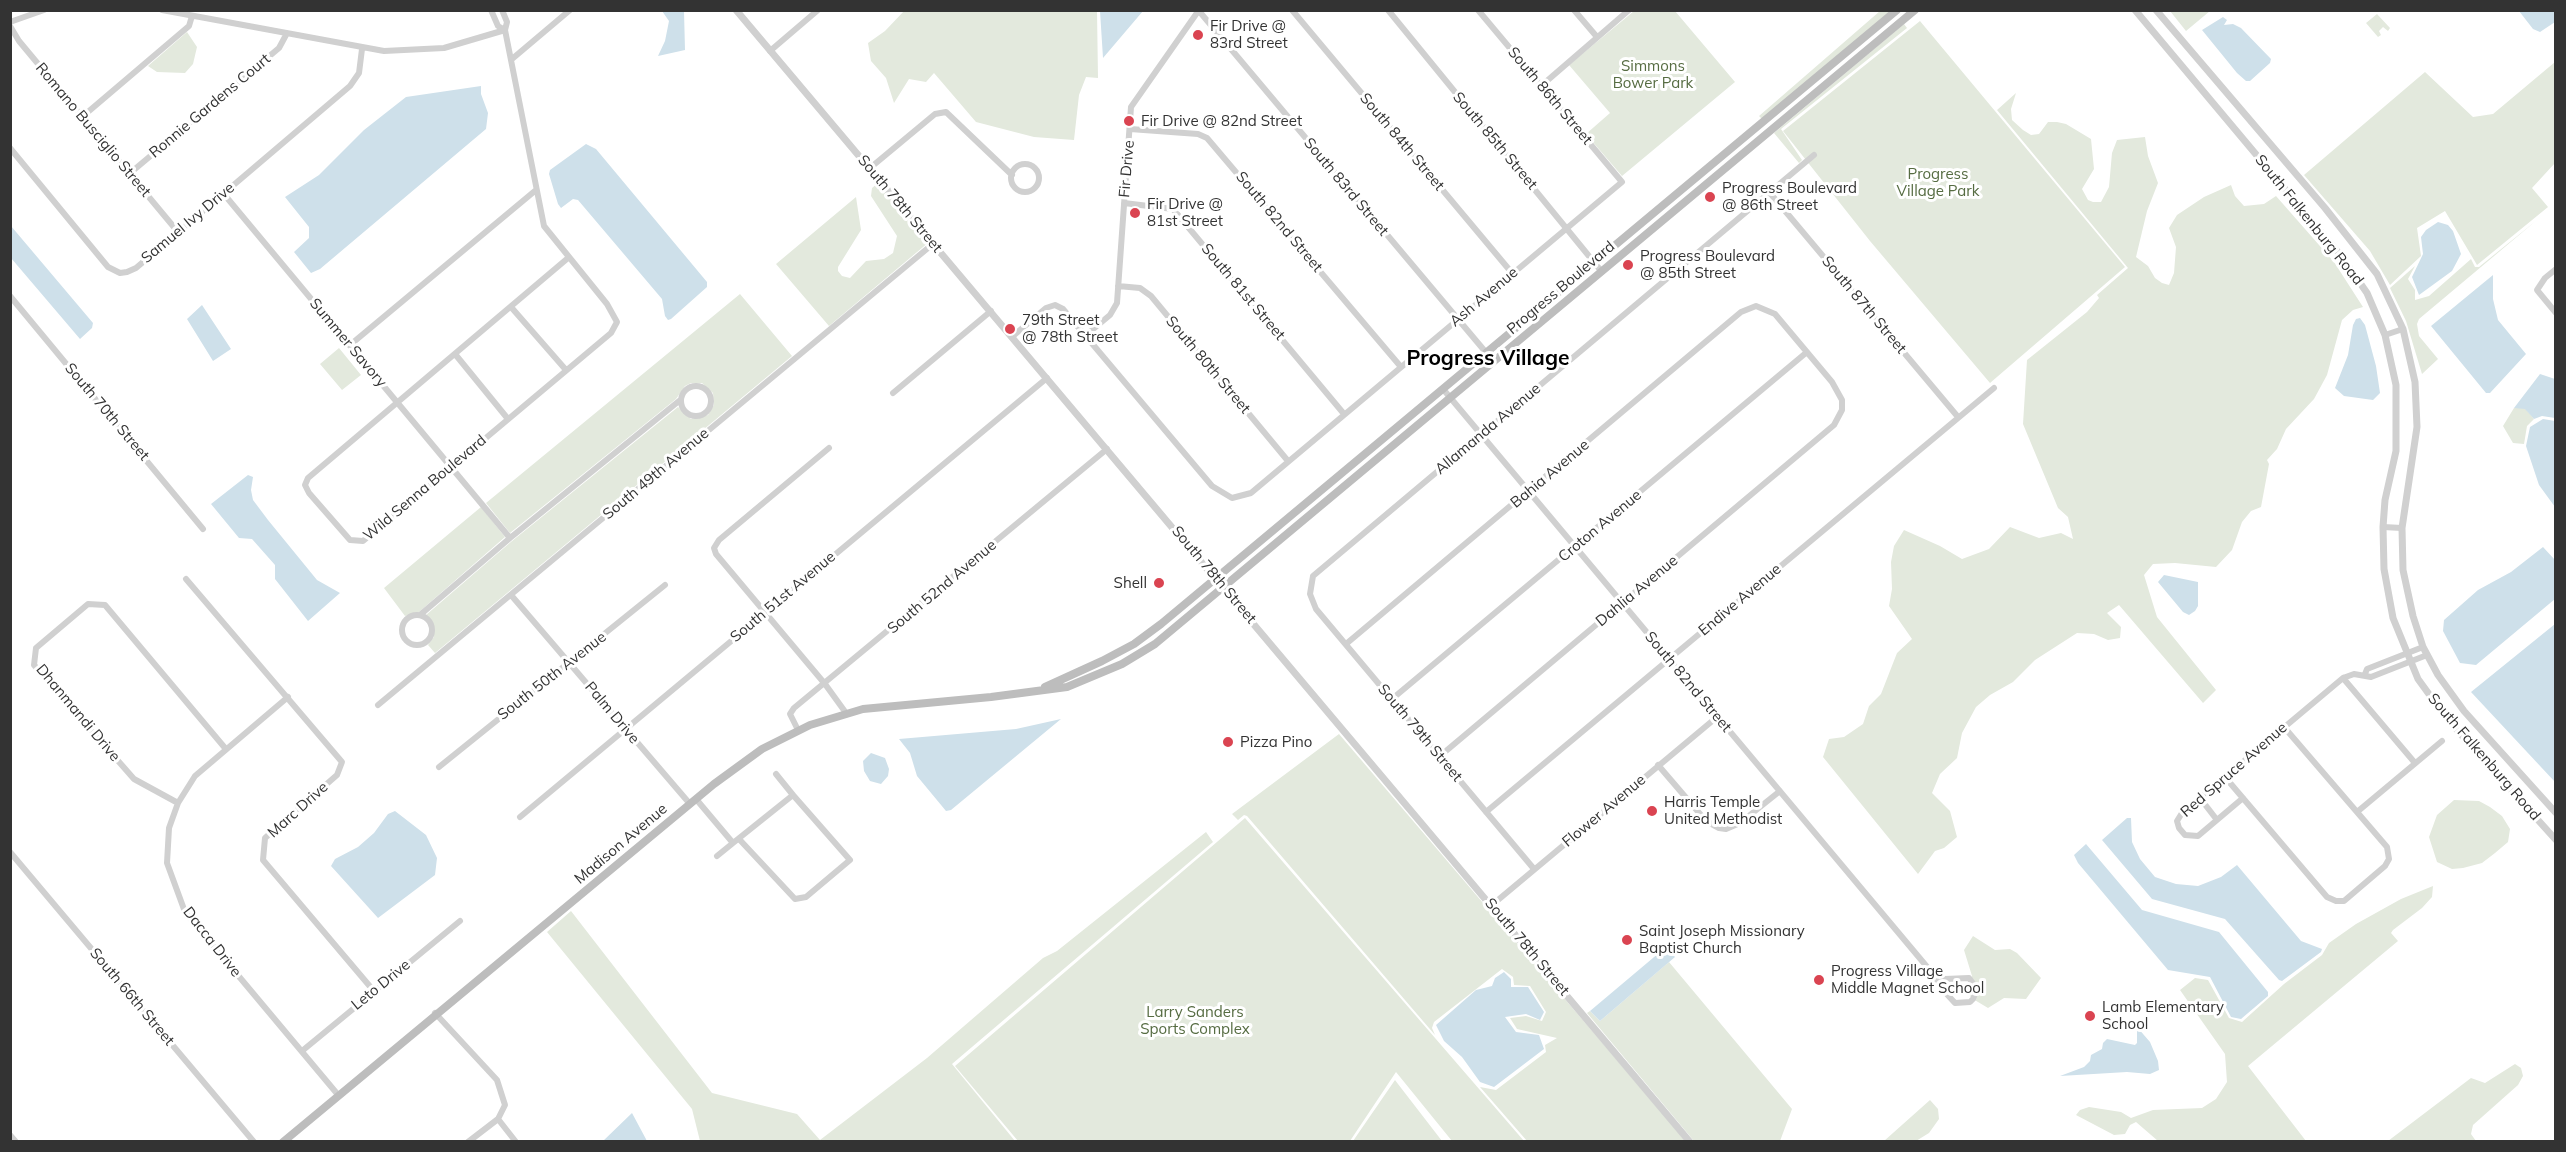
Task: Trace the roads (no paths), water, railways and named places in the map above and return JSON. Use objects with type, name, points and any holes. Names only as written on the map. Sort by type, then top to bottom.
[{"type":"main road","name":"Progress Boulevard","points":[[1217,579],[1897,10]]},
{"type":"main road","name":"Progress Boulevard","points":[[1224,587],[1915,10]]},
{"type":"main road","points":[[1761,124],[1779,117],[1784,120],[1786,109],[1840,64],[1849,50]]},
{"type":"main road","points":[[1712,164],[1720,173]]},
{"type":"main road","points":[[1329,485],[1336,494]]},
{"type":"main road","name":"Madison Avenue","points":[[1034,691],[1075,675],[1134,644],[1217,579]]},
{"type":"main road","name":"Madison Avenue","points":[[283,1142],[435,1013],[747,758],[798,730],[846,713],[880,706],[991,697],[1076,684],[1137,656],[1224,587]]},
{"type":"street","points":[[10,24],[44,10]]},
{"type":"street","points":[[162,10],[362,49],[396,52],[432,50],[505,30]]},
{"type":"street","name":"Wild Senna Boulevard","points":[[491,10],[498,26],[505,30]]},
{"type":"street","name":"Wild Senna Boulevard","points":[[502,10],[507,22],[505,30],[544,226],[607,304],[617,322],[611,333],[363,541],[350,540],[309,493],[305,485],[308,478],[568,258]]},
{"type":"street","points":[[512,59],[570,10]]},
{"type":"street","name":"South 78th Street","points":[[736,10],[1690,1142]]},
{"type":"street","points":[[770,51],[818,10]]},
{"type":"street","name":"South 84th Street","points":[[1292,10],[1512,273]]},
{"type":"street","name":"South 85th Street","points":[[1388,10],[1602,272]]},
{"type":"street","name":"South 86th Street","points":[[1478,10],[1622,182]]},
{"type":"street","points":[[1574,10],[1598,38]]},
{"type":"street","points":[[1542,86],[1629,10]]},
{"type":"street","name":"South Falkenburg Road","points":[[2135,10],[2342,257],[2367,293],[2385,335],[2397,406],[2396,451],[2385,500],[2384,527],[2384,569],[2393,618],[2418,679],[2447,719],[2555,840]]},
{"type":"street","name":"South Falkenburg Road","points":[[2156,10],[2355,244],[2377,274],[2403,329],[2415,382],[2417,427],[2402,528],[2403,570],[2413,616],[2425,651],[2464,711],[2556,813]]},
{"type":"street","name":"Fir Drive","points":[[1086,335],[1110,315],[1117,303],[1131,107],[1199,11]]},
{"type":"street","name":"South 83rd Street","points":[[1199,11],[1494,362]]},
{"type":"street","points":[[82,117],[189,26],[192,16]]},
{"type":"street","name":"Romano Busciglio Street","points":[[10,24],[19,41],[178,232]]},
{"type":"street","name":"Ronnie Gardens Court","points":[[129,174],[279,48],[286,35]]},
{"type":"street","name":"Samuel Ivy Drive","points":[[10,148],[114,271],[120,273],[136,268],[350,86],[359,73],[362,49]]},
{"type":"street","points":[[870,168],[935,114],[946,112],[1012,175],[1016,188],[1024,191],[1033,189],[1039,178],[1033,166],[1024,164],[1016,167],[1012,175]]},
{"type":"street","name":"South 82nd Street","points":[[1130,129],[1198,134],[1207,138],[1401,367]]},
{"type":"street","name":"Allamanda Avenue","points":[[1310,594],[1313,576],[1814,155]]},
{"type":"street","name":"Ash Avenue","points":[[1086,335],[1212,486],[1232,498],[1251,493],[1622,182]]},
{"type":"street","points":[[350,345],[536,190]]},
{"type":"street","name":"Summer Savory","points":[[223,193],[510,538]]},
{"type":"street","name":"South 87th Street","points":[[1770,193],[1958,417]]},
{"type":"street","name":"South 81st Street","points":[[1124,203],[1173,209],[1344,414]]},
{"type":"street","name":"South 49th Avenue","points":[[378,705],[934,243]]},
{"type":"street","points":[[2556,269],[2540,284],[2537,290],[2556,313]]},
{"type":"street","name":"South 80th Street","points":[[1118,286],[1140,288],[1151,296],[1288,461]]},
{"type":"street","name":"South 70th Street","points":[[10,296],[203,529]]},
{"type":"street","points":[[1013,336],[1046,308],[1055,305],[1063,309],[1086,335]]},
{"type":"street","name":"Bahia Avenue","points":[[1346,644],[1741,312],[1756,306],[1775,314],[1807,352]]},
{"type":"street","points":[[511,307],[566,370]]},
{"type":"street","points":[[893,393],[991,311]]},
{"type":"street","points":[[2385,335],[2403,329]]},
{"type":"street","name":"Dahlia Avenue","points":[[1440,756],[1834,425],[1842,410],[1842,400],[1832,382],[1807,352]]},
{"type":"street","name":"Croton Avenue","points":[[1392,699],[1807,352]]},
{"type":"street","points":[[455,354],[508,419]]},
{"type":"street","name":"South 51st Avenue","points":[[520,817],[1047,378]]},
{"type":"street","points":[[420,615],[429,621],[431,635],[425,643],[410,644],[402,633],[403,623],[411,616],[420,615],[510,538],[679,401],[687,388],[697,385],[706,390],[711,399],[706,412],[697,416],[688,414],[679,401]]},
{"type":"street","name":"Endive Avenue","points":[[1486,812],[1994,388]]},
{"type":"street","name":"South 82nd Street","points":[[1443,390],[1955,1003],[1970,1002],[1973,999],[1977,989],[1970,978],[1945,979],[1933,974]]},
{"type":"street","points":[[829,448],[719,540],[714,548],[716,554],[825,684],[846,713]]},
{"type":"street","name":"South 52nd Avenue","points":[[798,730],[790,714],[792,711],[1107,449]]},
{"type":"street","points":[[2384,527],[2402,528]]},
{"type":"street","name":"Marc Drive","points":[[186,579],[342,762],[337,775],[265,838],[263,860],[373,990]]},
{"type":"street","name":"South 50th Avenue","points":[[439,767],[665,585]]},
{"type":"street","name":"South 79th Street","points":[[1310,594],[1316,609],[1534,869]]},
{"type":"street","name":"Palm Drive","points":[[511,595],[625,728],[693,801],[792,898],[800,899],[850,860],[793,795]]},
{"type":"street","name":"Dhanmandi Drive","points":[[178,803],[134,779],[34,665],[36,648],[88,604],[105,605],[225,748]]},
{"type":"street","name":"Red Spruce Avenue","points":[[2365,674],[2367,669],[2406,654],[2425,651]]},
{"type":"street","name":"Red Spruce Avenue","points":[[2243,798],[2193,837],[2185,835],[2179,828],[2177,821],[2182,813],[2343,678],[2354,674],[2371,676],[2381,673],[2410,662],[2425,651]]},
{"type":"street","points":[[2378,665],[2381,673]]},
{"type":"street","points":[[2343,678],[2415,763]]},
{"type":"street","name":"Dacca Drive","points":[[288,697],[225,748],[195,776],[178,803],[169,828],[167,863],[185,912],[339,1096]]},
{"type":"street","name":"Flower Avenue","points":[[1492,905],[1717,717]]},
{"type":"street","points":[[2225,777],[2327,897],[2336,901],[2344,900],[2385,866],[2389,859],[2387,847],[2284,727]]},
{"type":"street","points":[[2357,812],[2442,741]]},
{"type":"street","points":[[1658,765],[1706,821],[1719,828],[1726,829],[1740,824],[1780,791]]},
{"type":"street","points":[[717,856],[793,795],[776,774]]},
{"type":"street","points":[[2200,798],[2217,820]]},
{"type":"street","name":"South 66th Street","points":[[10,852],[254,1142]]},
{"type":"street","name":"Leto Drive","points":[[302,1051],[373,990],[460,921]]},
{"type":"street","points":[[435,1013],[497,1080],[506,1105],[498,1119],[468,1142]]},
{"type":"street","points":[[498,1119],[516,1142]]},
{"type":"street","points":[[10,1135],[16,1142]]},
{"type":"water","points":[[662,11],[684,11],[685,50],[658,56],[665,41],[669,21]]},
{"type":"water","points":[[1100,11],[1143,11],[1103,58]]},
{"type":"water","points":[[2519,11],[2555,11],[2555,22],[2540,32],[2533,29]]},
{"type":"water","points":[[2223,17],[2227,20],[2224,25],[2233,24],[2241,28],[2271,59],[2270,63],[2250,81],[2246,81],[2237,73],[2202,30]]},
{"type":"water","points":[[481,86],[481,94],[488,113],[486,129],[320,269],[311,273],[294,252],[309,238],[309,227],[285,197],[319,175],[364,130],[406,97]]},
{"type":"water","points":[[586,144],[596,149],[707,282],[707,287],[671,319],[668,320],[665,316],[662,299],[578,200],[573,199],[561,208],[558,204],[549,174],[550,170]]},
{"type":"water","points":[[2438,222],[2448,225],[2453,231],[2461,254],[2452,271],[2419,295],[2412,277],[2423,254],[2421,237],[2426,230]]},
{"type":"water","points":[[11,226],[93,323],[92,328],[80,339],[11,258]]},
{"type":"water","points":[[2493,275],[2493,299],[2498,320],[2526,354],[2490,393],[2486,393],[2431,326]]},
{"type":"water","points":[[202,305],[231,349],[213,361],[187,319]]},
{"type":"water","points":[[2360,318],[2365,325],[2376,366],[2380,393],[2373,400],[2344,396],[2335,388],[2348,355],[2353,325],[2356,319]]},
{"type":"water","points":[[2540,374],[2555,379],[2555,418],[2542,416],[2534,419],[2525,409],[2514,408]]},
{"type":"water","points":[[2543,419],[2555,421],[2555,507],[2539,485],[2526,446],[2530,427]]},
{"type":"water","points":[[248,475],[253,477],[251,490],[253,500],[268,520],[317,580],[340,593],[308,621],[275,579],[275,565],[252,539],[239,538],[211,504]]},
{"type":"water","points":[[2543,547],[2555,560],[2555,599],[2476,665],[2460,663],[2443,631],[2444,620],[2478,590],[2511,572]]},
{"type":"water","points":[[2164,575],[2198,582],[2198,606],[2195,611],[2189,615],[2183,612],[2158,582]]},
{"type":"water","points":[[2555,624],[2555,782],[2471,692]]},
{"type":"water","points":[[1061,719],[951,810],[946,811],[917,776],[910,753],[899,739],[1016,729]]},
{"type":"water","points":[[871,753],[885,758],[889,769],[888,776],[881,784],[870,781],[864,771],[863,761]]},
{"type":"water","points":[[395,811],[426,835],[437,858],[435,875],[378,918],[331,866],[335,859],[358,847],[374,833],[388,814]]},
{"type":"water","points":[[2127,818],[2131,818],[2132,842],[2140,859],[2155,877],[2176,884],[2198,886],[2221,877],[2237,865],[2301,941],[2322,949],[2321,952],[2282,981],[2225,919],[2152,899],[2102,840]]},
{"type":"water","points":[[2086,844],[2142,910],[2219,932],[2268,992],[2268,996],[2241,1019],[2231,1017],[2210,977],[2168,970],[2078,863],[2074,855]]},
{"type":"water","points":[[1666,947],[1675,957],[1600,1021],[1590,1011]]},
{"type":"water","points":[[1504,972],[1511,979],[1511,987],[1528,987],[1544,1012],[1540,1020],[1526,1014],[1505,1017],[1516,1032],[1539,1035],[1544,1049],[1494,1087],[1480,1082],[1462,1057],[1444,1041],[1436,1025],[1476,990],[1492,986],[1495,978]]},
{"type":"water","points":[[2137,1027],[2150,1042],[2158,1061],[2159,1070],[2150,1074],[2127,1072],[2060,1076],[2084,1067],[2090,1061],[2091,1055],[2102,1049],[2107,1039],[2135,1045]]},
{"type":"water","points":[[632,1113],[647,1141],[603,1141]]},
{"type":"place","name":"Fir Drive @ 83rd Street","points":[[1198,35]]},
{"type":"place","name":"Fir Drive @ 82nd Street","points":[[1129,121]]},
{"type":"place","name":"Progress Boulevard @ 86th Street","points":[[1710,197]]},
{"type":"place","name":"Fir Drive @ 81st Street","points":[[1135,213]]},
{"type":"place","name":"Progress Boulevard @ 85th Street","points":[[1628,265]]},
{"type":"place","name":"79th Street @ 78th Street","points":[[1010,329]]},
{"type":"place","name":"Shell","points":[[1159,583]]},
{"type":"place","name":"Pizza Pino","points":[[1228,742]]},
{"type":"place","name":"Harris Temple United Methodist","points":[[1652,811]]},
{"type":"place","name":"Saint Joseph Missionary Baptist Church","points":[[1627,940]]},
{"type":"place","name":"Progress Village Middle Magnet School","points":[[1819,980]]},
{"type":"place","name":"Lamb Elementary School","points":[[2090,1016]]},
{"type":"district","name":"Progress Village","points":[[1488,359]]},
{"type":"park label","name":"Simmons Bower Park","points":[[1653,74]]},
{"type":"park label","name":"Progress Village Park","points":[[1938,182]]},
{"type":"park label","name":"Larry Sanders Sports Complex","points":[[1195,1020]]}]
